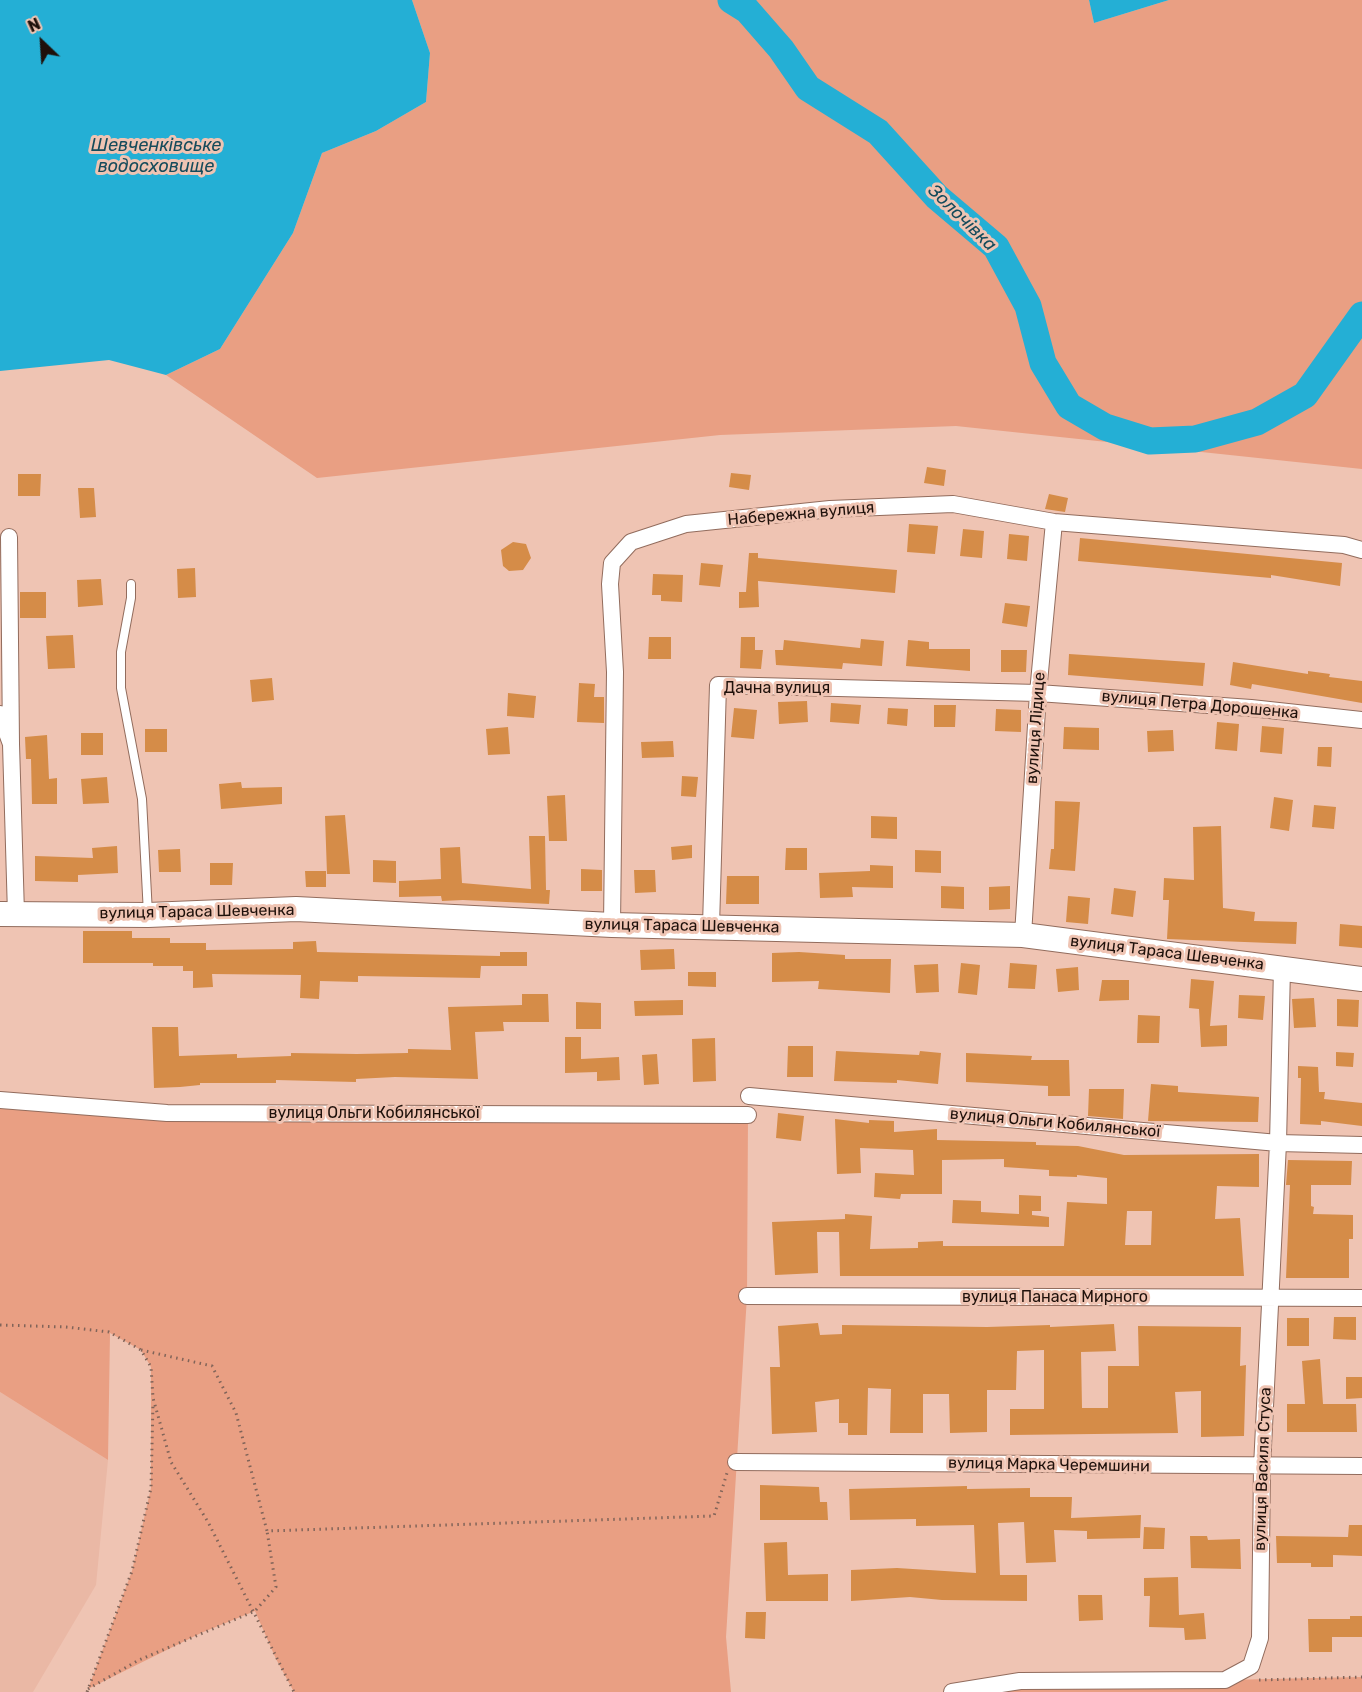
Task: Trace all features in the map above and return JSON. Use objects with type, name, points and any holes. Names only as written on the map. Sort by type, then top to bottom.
[{"type":"main road","name":"вулиця Тараса Шевченка","points":[[8,914],[148,915],[296,909],[612,925],[1023,934],[1362,979]]},
{"type":"street","name":"Набережна вулиця","points":[[612,925],[615,672],[610,584],[612,563],[631,542],[686,524],[830,509],[953,504],[1054,522],[1344,545],[1362,550]]},
{"type":"street","name":"вулиця Лідице","points":[[1023,934],[1038,693],[1054,522]]},
{"type":"street","points":[[8,914],[11,744],[9,537]]},
{"type":"street","name":"Дачна вулиця","points":[[711,926],[718,685],[1038,693]]},
{"type":"street","name":"вулиця Петра Дорошенка","points":[[1038,693],[1251,708],[1362,720]]},
{"type":"street","points":[[0,714],[11,744]]},
{"type":"street","name":"вулиця Василя Стуса","points":[[952,1692],[1020,1681],[1225,1680],[1251,1666],[1260,1638],[1262,1467],[1278,1143],[1282,968]]},
{"type":"street","name":"вулиця Ольги Кобилянської","points":[[749,1096],[1278,1143],[1362,1145]]},
{"type":"street","name":"вулиця Ольги Кобилянської","points":[[0,1100],[167,1113],[748,1115]]},
{"type":"street","name":"вулиця Панаса Мирного","points":[[747,1296],[1362,1298]]},
{"type":"street","name":"вулиця Марка Черемшини","points":[[736,1462],[1362,1466]]},
{"type":"lane","points":[[131,584],[131,598],[121,651],[121,688],[142,799],[148,915]]},
{"type":"path","points":[[0,1325],[66,1327],[110,1332],[141,1350],[212,1366],[236,1413],[267,1531],[276,1587],[255,1611],[139,1660],[87,1691]]},
{"type":"path","points":[[87,1691],[132,1571],[151,1488],[153,1398],[151,1367],[141,1350]]},
{"type":"path","points":[[153,1398],[171,1462],[208,1522],[294,1692]]},
{"type":"path","points":[[267,1531],[714,1516],[726,1473],[736,1462]]},
{"type":"path","points":[[1225,1680],[1362,1677]]},
{"type":"shaded area","points":[[412,0],[1089,0],[1094,23],[1169,0],[1362,0],[1362,469],[956,426],[720,435],[317,478],[166,375],[220,349],[293,233],[322,153],[376,131],[426,102],[430,53]]},
{"type":"shaded area","points":[[0,1100],[167,1113],[748,1115],[747,1296],[726,1637],[731,1692],[294,1692],[276,1659],[255,1611],[201,1633],[88,1689],[132,1571],[151,1488],[151,1367],[141,1350],[110,1333],[108,1460],[0,1392]]},
{"type":"shaded area","points":[[0,1392],[108,1460],[96,1585],[33,1692],[0,1692]]},
{"type":"shaded area","points":[[1362,1677],[1362,1692],[952,1692],[1225,1680]]},
{"type":"water","name":"Шевченківське водосховище","points":[[0,0],[412,0],[430,53],[426,102],[376,131],[322,153],[293,233],[220,349],[166,375],[109,360],[0,371]]},
{"type":"water","points":[[1089,0],[1169,0],[1094,23]]},
{"type":"building","points":[[927,467],[946,470],[944,486],[924,483]]},
{"type":"building","points":[[731,473],[751,475],[749,490],[729,487]]},
{"type":"building","points":[[18,474],[41,474],[40,496],[18,496]]},
{"type":"building","points":[[78,488],[94,488],[96,517],[80,518]]},
{"type":"building","points":[[1049,494],[1068,498],[1065,512],[1045,509]]},
{"type":"building","points":[[909,524],[938,526],[935,554],[907,552]]},
{"type":"building","points":[[963,529],[984,531],[982,558],[960,556]]},
{"type":"building","points":[[1009,534],[1029,536],[1027,561],[1007,559]]},
{"type":"building","points":[[1080,538],[1342,563],[1340,586],[1271,575],[1271,578],[1078,561]]},
{"type":"building","points":[[513,542],[526,544],[531,558],[523,570],[509,571],[503,566],[501,550]]},
{"type":"building","points":[[749,553],[758,553],[758,558],[897,570],[895,593],[758,581],[759,607],[739,608],[739,592],[746,592]]},
{"type":"building","points":[[701,563],[723,565],[720,587],[699,585]]},
{"type":"building","points":[[195,568],[196,597],[178,598],[177,569]]},
{"type":"building","points":[[653,574],[683,575],[682,602],[661,601],[661,595],[652,595]]},
{"type":"building","points":[[101,579],[103,605],[78,607],[77,580]]},
{"type":"building","points":[[20,592],[46,592],[46,618],[20,618]]},
{"type":"building","points":[[1005,603],[1030,606],[1027,627],[1002,623]]},
{"type":"building","points":[[73,635],[75,668],[48,669],[46,636]]},
{"type":"building","points":[[649,637],[671,637],[671,659],[648,659]]},
{"type":"building","points":[[741,637],[755,637],[755,650],[763,650],[761,669],[740,668]]},
{"type":"building","points":[[861,639],[884,641],[882,666],[843,663],[842,669],[776,665],[775,650],[783,650],[784,640],[860,648]]},
{"type":"building","points":[[908,640],[929,642],[929,649],[970,649],[970,671],[906,666]]},
{"type":"building","points":[[1001,650],[1027,650],[1026,672],[1001,672]]},
{"type":"building","points":[[1069,654],[1205,663],[1203,686],[1068,675]]},
{"type":"building","points":[[1233,662],[1308,674],[1308,671],[1330,674],[1329,677],[1362,681],[1362,703],[1252,684],[1251,689],[1230,685]]},
{"type":"building","points":[[272,678],[274,700],[252,702],[250,680]]},
{"type":"building","points":[[579,683],[595,684],[594,697],[604,697],[604,723],[577,722]]},
{"type":"building","points":[[508,693],[536,696],[534,718],[507,716]]},
{"type":"building","points":[[807,701],[808,722],[779,724],[778,702]]},
{"type":"building","points":[[831,703],[861,705],[859,724],[830,722]]},
{"type":"building","points":[[934,705],[956,705],[955,727],[934,727]]},
{"type":"building","points":[[734,708],[757,710],[754,739],[731,737]]},
{"type":"building","points":[[888,708],[908,709],[907,726],[887,724]]},
{"type":"building","points":[[996,709],[1021,710],[1021,732],[995,731]]},
{"type":"building","points":[[1217,722],[1239,724],[1237,751],[1215,749]]},
{"type":"building","points":[[1262,726],[1284,728],[1282,754],[1260,752]]},
{"type":"building","points":[[508,727],[510,754],[488,755],[486,729]]},
{"type":"building","points":[[1064,727],[1099,728],[1099,750],[1063,749]]},
{"type":"building","points":[[145,729],[167,729],[167,752],[145,752]]},
{"type":"building","points":[[1173,730],[1174,751],[1148,752],[1147,731]]},
{"type":"building","points":[[81,733],[103,733],[103,755],[81,755]]},
{"type":"building","points":[[47,735],[49,779],[57,778],[57,804],[32,804],[31,759],[26,759],[25,737]]},
{"type":"building","points":[[673,741],[674,757],[642,758],[641,742]]},
{"type":"building","points":[[1318,747],[1332,747],[1331,767],[1317,766]]},
{"type":"building","points":[[682,776],[698,777],[696,797],[681,796]]},
{"type":"building","points":[[107,777],[109,803],[83,804],[81,779]]},
{"type":"building","points":[[241,782],[242,788],[282,787],[282,804],[221,809],[219,784]]},
{"type":"building","points":[[565,795],[567,841],[549,841],[547,796]]},
{"type":"building","points":[[1274,797],[1293,800],[1289,831],[1270,828]]},
{"type":"building","points":[[1055,801],[1080,802],[1075,871],[1049,869],[1051,849],[1054,849]]},
{"type":"building","points":[[1314,805],[1336,807],[1334,829],[1312,827]]},
{"type":"building","points":[[345,815],[350,874],[327,874],[325,816]]},
{"type":"building","points":[[871,816],[897,817],[897,839],[871,838]]},
{"type":"building","points":[[1221,826],[1223,908],[1255,912],[1254,921],[1297,922],[1296,944],[1167,939],[1169,900],[1163,900],[1164,878],[1194,880],[1193,827]]},
{"type":"building","points":[[529,836],[545,836],[546,890],[550,890],[549,904],[442,901],[441,896],[399,897],[399,881],[441,879],[440,848],[460,847],[462,883],[531,889]]},
{"type":"building","points":[[692,845],[692,858],[672,860],[671,847]]},
{"type":"building","points":[[117,846],[118,873],[78,875],[78,882],[35,881],[35,856],[93,858],[92,848]]},
{"type":"building","points":[[786,848],[807,848],[807,870],[785,870]]},
{"type":"building","points":[[180,849],[181,872],[159,872],[158,850]]},
{"type":"building","points":[[915,850],[941,851],[941,873],[915,872]]},
{"type":"building","points":[[373,860],[396,861],[396,883],[373,882]]},
{"type":"building","points":[[210,863],[233,863],[232,885],[210,885]]},
{"type":"building","points":[[870,865],[893,866],[893,888],[852,887],[853,897],[820,898],[819,873],[870,871]]},
{"type":"building","points":[[581,869],[602,870],[602,891],[581,891]]},
{"type":"building","points":[[634,870],[655,870],[656,892],[635,893]]},
{"type":"building","points":[[305,871],[326,871],[326,887],[306,887]]},
{"type":"building","points":[[727,876],[759,876],[759,904],[726,904]]},
{"type":"building","points":[[941,886],[964,887],[964,909],[941,908]]},
{"type":"building","points":[[1010,886],[1010,909],[989,910],[989,887]]},
{"type":"building","points":[[1114,888],[1136,891],[1133,917],[1111,914]]},
{"type":"building","points":[[1068,896],[1090,898],[1088,924],[1066,922]]},
{"type":"building","points":[[1340,924],[1362,926],[1362,948],[1339,946]]},
{"type":"building","points":[[83,931],[132,931],[132,938],[170,938],[170,943],[206,943],[206,950],[293,949],[293,942],[316,941],[317,952],[500,956],[500,952],[527,952],[527,966],[481,966],[480,978],[358,976],[358,982],[320,981],[319,999],[300,998],[301,975],[212,974],[213,987],[193,988],[193,971],[183,971],[183,966],[153,966],[153,963],[83,963]]},
{"type":"building","points":[[674,949],[675,969],[641,970],[640,950]]},
{"type":"building","points":[[772,953],[845,955],[845,959],[891,959],[890,993],[818,989],[819,981],[772,982]]},
{"type":"building","points":[[961,963],[980,965],[977,995],[958,993]]},
{"type":"building","points":[[1010,963],[1037,965],[1035,989],[1008,988]]},
{"type":"building","points":[[938,964],[939,992],[916,993],[914,965]]},
{"type":"building","points":[[1078,967],[1079,990],[1058,992],[1056,969]]},
{"type":"building","points":[[688,972],[716,972],[716,987],[688,986]]},
{"type":"building","points":[[1191,979],[1214,981],[1210,1026],[1227,1025],[1227,1046],[1201,1047],[1199,1009],[1189,1008]]},
{"type":"building","points":[[1102,980],[1129,980],[1129,1000],[1099,1001]]},
{"type":"building","points":[[522,994],[548,994],[549,1022],[503,1022],[504,1031],[475,1032],[478,1079],[395,1077],[356,1079],[356,1082],[276,1080],[276,1083],[200,1083],[200,1085],[154,1088],[152,1027],[178,1027],[179,1056],[237,1054],[237,1058],[291,1056],[291,1053],[357,1054],[408,1053],[408,1049],[451,1050],[448,1007],[522,1005]]},
{"type":"building","points":[[1239,995],[1265,996],[1263,1020],[1238,1018]]},
{"type":"building","points":[[1314,998],[1316,1027],[1294,1028],[1292,999]]},
{"type":"building","points":[[1337,999],[1359,1000],[1358,1027],[1337,1026]]},
{"type":"building","points":[[683,1000],[683,1015],[635,1016],[634,1001]]},
{"type":"building","points":[[576,1002],[601,1003],[601,1029],[576,1029]]},
{"type":"building","points":[[1138,1015],[1160,1016],[1159,1043],[1137,1043]]},
{"type":"building","points":[[565,1037],[581,1037],[581,1059],[619,1057],[620,1080],[597,1081],[597,1072],[565,1073]]},
{"type":"building","points":[[715,1038],[716,1081],[693,1082],[692,1039]]},
{"type":"building","points":[[788,1046],[813,1046],[813,1077],[787,1077]]},
{"type":"building","points":[[836,1051],[919,1055],[920,1051],[941,1053],[938,1084],[897,1080],[897,1083],[834,1081]]},
{"type":"building","points":[[1336,1052],[1354,1053],[1353,1067],[1336,1066]]},
{"type":"building","points":[[966,1053],[1032,1056],[1031,1060],[1069,1060],[1070,1096],[1048,1096],[1048,1086],[966,1082]]},
{"type":"building","points":[[657,1054],[659,1084],[644,1085],[642,1055]]},
{"type":"building","points":[[1298,1066],[1318,1067],[1319,1092],[1325,1092],[1324,1099],[1362,1103],[1362,1126],[1321,1121],[1321,1125],[1300,1124],[1301,1078],[1298,1078]]},
{"type":"building","points":[[1151,1084],[1178,1086],[1178,1092],[1259,1097],[1258,1122],[1148,1121]]},
{"type":"building","points":[[1089,1089],[1124,1089],[1123,1119],[1088,1116]]},
{"type":"building","points":[[778,1113],[804,1116],[801,1141],[776,1138]]},
{"type":"building","points":[[835,1119],[869,1123],[869,1120],[894,1121],[894,1132],[937,1129],[937,1140],[1036,1142],[1036,1145],[1078,1146],[1124,1155],[1259,1154],[1259,1187],[1217,1186],[1215,1219],[1240,1218],[1244,1276],[840,1276],[839,1232],[817,1232],[818,1273],[775,1275],[772,1222],[845,1219],[845,1214],[872,1216],[870,1249],[918,1248],[918,1242],[943,1241],[943,1246],[1064,1246],[1067,1202],[1107,1204],[1107,1178],[1077,1175],[1077,1177],[1049,1176],[1049,1170],[1004,1167],[1004,1159],[942,1160],[942,1194],[901,1194],[900,1199],[874,1197],[875,1173],[914,1175],[913,1150],[860,1148],[861,1173],[837,1174]],"holes":[[[1127,1211],[1152,1211],[1151,1245],[1125,1245]]]},
{"type":"building","points":[[1288,1160],[1352,1161],[1351,1185],[1311,1185],[1313,1214],[1353,1215],[1353,1239],[1349,1239],[1349,1278],[1286,1278],[1290,1185],[1286,1185]]},
{"type":"building","points":[[1019,1195],[1041,1196],[1041,1211],[1032,1211],[1032,1215],[1049,1217],[1049,1227],[952,1223],[953,1200],[981,1201],[981,1212],[1019,1214]]},
{"type":"building","points":[[1334,1317],[1356,1317],[1356,1340],[1333,1339]]},
{"type":"building","points":[[1287,1318],[1309,1318],[1309,1346],[1287,1346]]},
{"type":"building","points":[[818,1323],[820,1335],[842,1334],[842,1325],[987,1327],[1050,1325],[1050,1327],[1114,1324],[1116,1351],[1081,1352],[1082,1408],[1108,1408],[1108,1366],[1139,1366],[1138,1326],[1241,1327],[1240,1366],[1246,1365],[1244,1436],[1201,1437],[1201,1391],[1175,1392],[1178,1433],[1010,1435],[1010,1409],[1044,1409],[1044,1350],[1017,1351],[1016,1390],[987,1390],[987,1432],[950,1433],[949,1394],[923,1394],[923,1433],[890,1433],[891,1389],[868,1388],[867,1435],[848,1435],[848,1423],[839,1423],[839,1399],[815,1402],[817,1432],[772,1434],[770,1367],[780,1367],[778,1326]]},
{"type":"building","points":[[1320,1359],[1323,1404],[1356,1404],[1357,1432],[1287,1432],[1287,1404],[1305,1404],[1302,1361]]},
{"type":"building","points":[[1346,1377],[1362,1377],[1362,1398],[1346,1399]]},
{"type":"building","points":[[760,1485],[819,1487],[820,1502],[827,1502],[828,1520],[760,1520]]},
{"type":"building","points":[[967,1486],[967,1489],[1030,1488],[1030,1497],[1072,1497],[1071,1518],[1141,1515],[1140,1538],[1087,1539],[1087,1531],[1054,1530],[1056,1562],[1026,1563],[1024,1522],[998,1523],[1000,1575],[1027,1575],[1027,1601],[942,1600],[910,1597],[851,1601],[851,1570],[897,1568],[976,1573],[974,1525],[916,1526],[916,1519],[850,1520],[849,1489]]},
{"type":"building","points":[[1349,1525],[1362,1525],[1362,1556],[1333,1555],[1333,1567],[1311,1567],[1311,1563],[1277,1563],[1276,1536],[1348,1537]]},
{"type":"building","points":[[1144,1527],[1165,1528],[1164,1549],[1143,1549]]},
{"type":"building","points":[[1190,1536],[1207,1536],[1208,1540],[1240,1539],[1241,1569],[1191,1568]]},
{"type":"building","points":[[787,1542],[788,1575],[828,1574],[828,1601],[766,1601],[764,1543]]},
{"type":"building","points":[[1178,1577],[1179,1615],[1204,1613],[1206,1639],[1185,1640],[1184,1628],[1149,1627],[1150,1596],[1144,1596],[1144,1578]]},
{"type":"building","points":[[1078,1595],[1102,1595],[1103,1620],[1079,1621]]},
{"type":"building","points":[[746,1612],[766,1612],[765,1639],[745,1638]]},
{"type":"building","points":[[1350,1616],[1362,1616],[1362,1637],[1332,1637],[1332,1652],[1309,1652],[1308,1619],[1350,1619]]},
{"type":"waterway","name":"Золочівка","points":[[731,0],[747,10],[781,49],[808,88],[878,132],[937,197],[996,247],[1028,306],[1043,363],[1069,406],[1105,427],[1150,441],[1195,439],[1257,422],[1305,395],[1362,315]]}]
